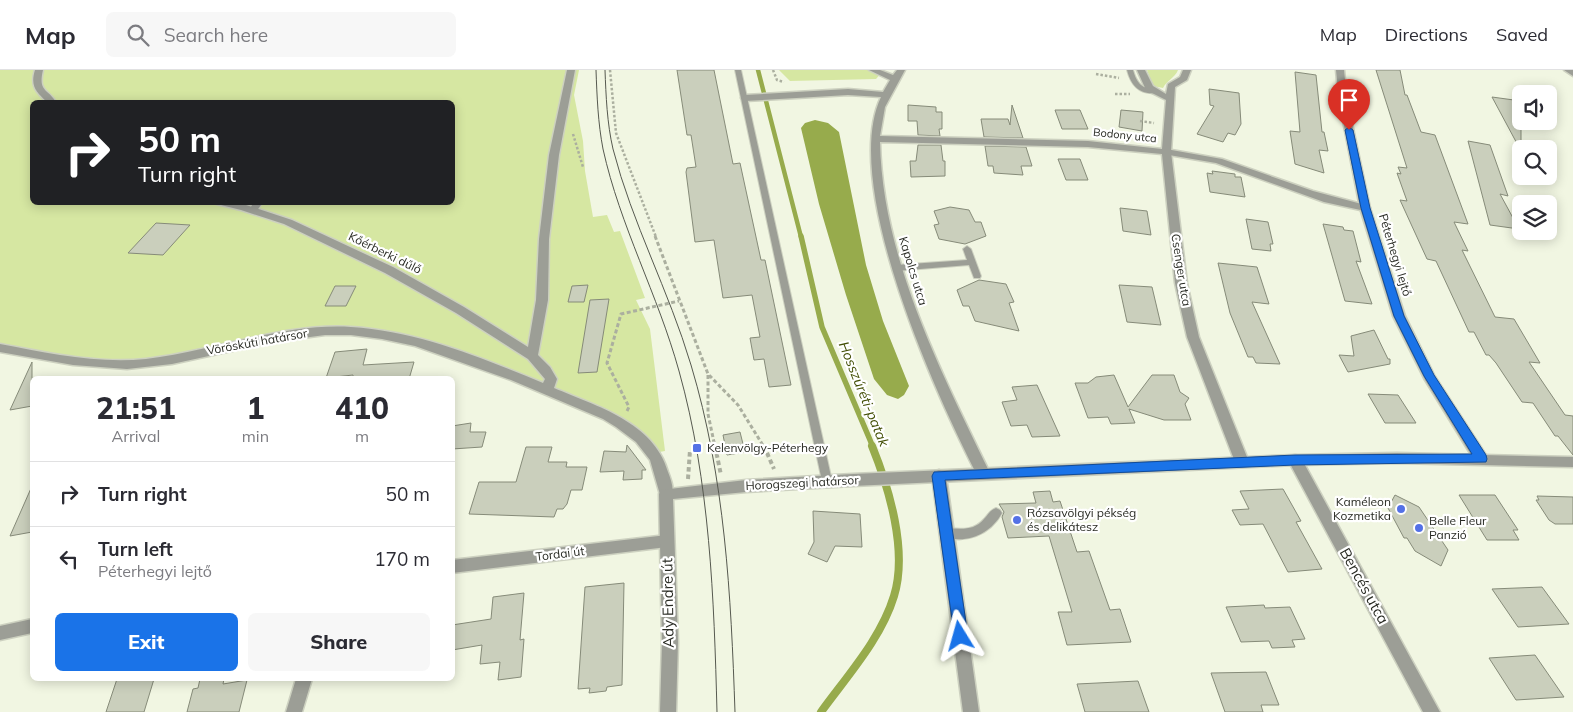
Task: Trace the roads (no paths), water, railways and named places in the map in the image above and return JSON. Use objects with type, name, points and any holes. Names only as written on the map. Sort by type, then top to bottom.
[{"type":"street","points":[[39,70],[35,83],[38,91],[49,100]]},
{"type":"street","points":[[532,356],[542,300],[544,239],[552,175],[571,70]]},
{"type":"street","points":[[873,70],[898,74]]},
{"type":"street","points":[[1142,70],[1150,88],[1154,92],[1170,99]]},
{"type":"street","name":"Csenger utca","points":[[1187,70],[1184,78],[1171,86],[1166,152],[1181,283],[1193,336],[1242,462]]},
{"type":"street","name":"Péterhegyi lejtő","points":[[1340,70],[1343,100],[1365,208],[1399,316],[1429,376],[1481,459]]},
{"type":"street","points":[[1568,70],[1573,73]]},
{"type":"street","name":"Kapolcs utca","points":[[898,74],[885,95],[874,139],[885,224],[896,268],[926,350],[983,473]]},
{"type":"street","points":[[744,98],[856,92],[885,95]]},
{"type":"street","name":"Bodony utca","points":[[874,139],[1088,144],[1166,152],[1217,160],[1310,196],[1335,203],[1365,208]]},
{"type":"street","name":"Kőérberki dűlő","points":[[256,206],[411,281],[532,356],[546,370],[551,379],[546,391]]},
{"type":"street","name":"Vöröskúti határsor","points":[[0,348],[84,363],[112,365],[178,357],[285,335],[352,331],[388,336],[452,353],[628,427],[654,453],[665,477],[666,494]]},
{"type":"street","name":"Horogszegi határsor","points":[[666,494],[827,481],[1295,460],[1481,459],[1573,462]]},
{"type":"street","name":"Bencés utca","points":[[1295,460],[1432,712]]},
{"type":"street","points":[[939,476],[971,712]]},
{"type":"street","name":"Ady Endre út","points":[[666,494],[670,642],[668,712]]},
{"type":"street","name":"Tordai út","points":[[455,568],[667,541]]},
{"type":"street","points":[[0,633],[30,626]]},
{"type":"street","points":[[294,712],[303,681]]},
{"type":"lane","points":[[738,70],[827,481]]},
{"type":"lane","points":[[1130,70],[1139,90],[1154,92]]},
{"type":"lane","points":[[967,249],[977,276]]},
{"type":"lane","points":[[896,268],[972,262]]},
{"type":"lane","points":[[946,533],[971,534],[984,529],[996,512]]},
{"type":"waterway","name":"Hosszúréti-patak","points":[[758,70],[801,237]]},
{"type":"waterway","name":"Hosszúréti-patak","points":[[801,236],[822,327],[873,447]]},
{"type":"waterway","name":"Hosszúréti-patak","points":[[821,712],[862,657],[881,627],[894,596],[898,578],[899,559],[895,520],[885,481],[872,446]]},
{"type":"tram line","points":[[596,70],[600,129],[610,178],[661,315],[679,371],[698,455],[709,540],[717,712]]},
{"type":"tram line","points":[[605,70],[606,100],[613,149],[630,204],[672,310],[691,365],[712,450],[719,494],[728,581],[735,712]]},
{"type":"place","name":"Kelenvölgy-Péterhegy","points":[[697,448]]},
{"type":"place","name":"Kaméleon Kozmetika","points":[[1401,509]]},
{"type":"place","name":"Rózsavölgyi pékség és delikátesz","points":[[1017,520]]},
{"type":"place","name":"Belle Fleur Panzió","points":[[1419,528]]}]
